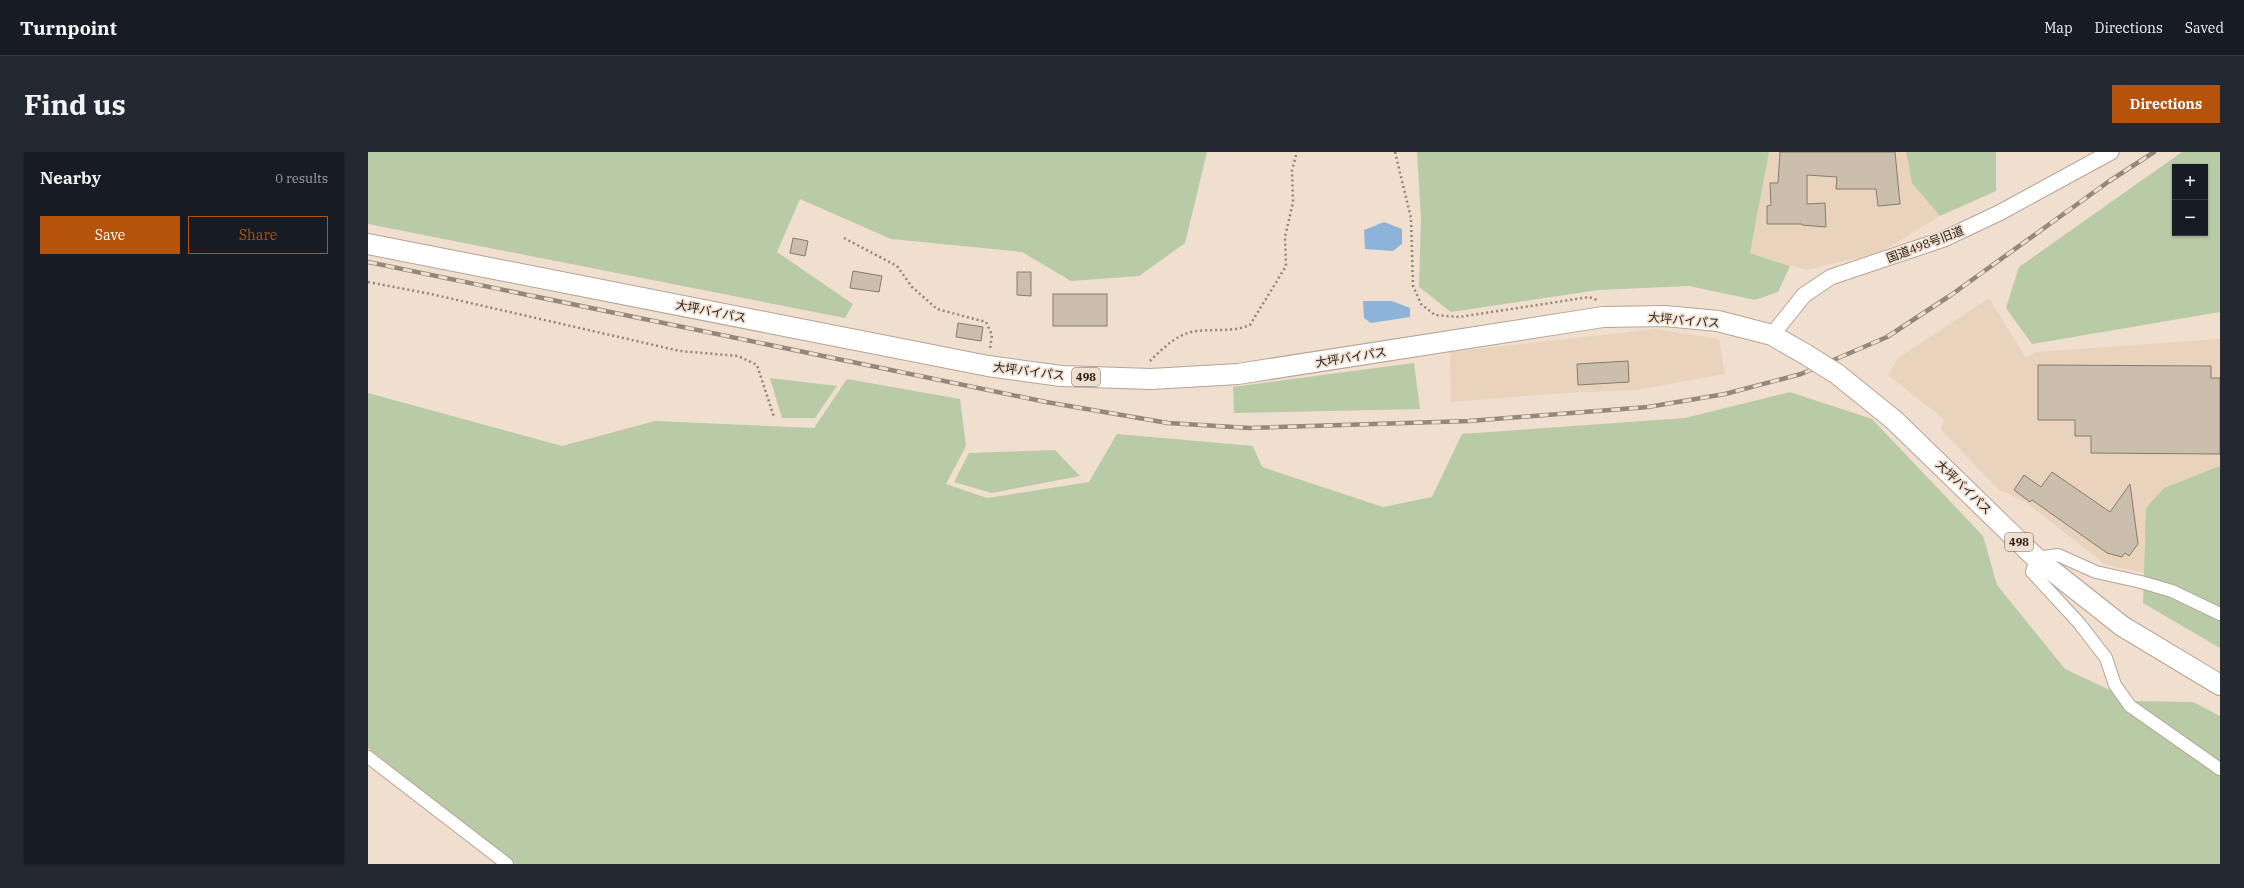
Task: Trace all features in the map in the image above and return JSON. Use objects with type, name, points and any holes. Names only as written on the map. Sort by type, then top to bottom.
[{"type":"highway","name":"大坪バイパス","points":[[368,244],[988,366],[1061,376],[1151,379],[1238,374],[1603,317],[1665,316],[1718,321],[1772,335],[1837,374],[1894,420],[2036,558],[2122,626],[2220,685]]},
{"type":"street","name":"国道498号旧道","points":[[1772,335],[1804,295],[1831,277],[1944,239],[1999,213],[2111,152]]},
{"type":"street","points":[[2220,614],[2172,591],[2141,582],[2096,572],[2058,555],[2036,558],[2032,572],[2079,623],[2106,658],[2115,684],[2130,706],[2220,769]]},
{"type":"street","points":[[368,757],[507,864]]},
{"type":"path","points":[[1151,379],[1150,362],[1163,347],[1190,333],[1240,329],[1250,325],[1286,266],[1284,237],[1293,202],[1292,170],[1297,152]]},
{"type":"path","points":[[1395,152],[1411,218],[1413,286],[1421,304],[1435,315],[1459,317],[1589,297],[1599,300],[1603,317]]},
{"type":"path","points":[[844,238],[898,266],[912,287],[938,309],[986,322],[992,335],[988,366]]},
{"type":"path","points":[[368,282],[431,294],[680,351],[738,356],[757,365],[774,417]]},
{"type":"shaded area","points":[[1769,152],[1906,152],[1912,183],[1940,216],[1881,252],[1806,270],[1750,253]]},
{"type":"shaded area","points":[[1989,298],[2026,358],[2036,352],[2220,339],[2220,466],[2164,488],[2144,540],[2145,573],[2106,565],[2024,501],[1999,490],[1941,430],[1944,419],[1888,375],[1898,358]]},
{"type":"shaded area","points":[[1656,329],[1719,339],[1725,374],[1636,390],[1565,393],[1451,402],[1450,352]]},
{"type":"green space","points":[[368,152],[1207,152],[1185,243],[1139,276],[1071,281],[1022,252],[891,239],[800,199],[777,252],[853,304],[845,318],[368,224]]},
{"type":"green space","points":[[1417,152],[1769,152],[1750,253],[1790,266],[1778,292],[1755,300],[1689,286],[1598,290],[1451,312],[1419,287],[1421,218]]},
{"type":"green space","points":[[1906,152],[1996,152],[1996,191],[1940,216],[1912,183]]},
{"type":"green space","points":[[2182,152],[2220,152],[2220,312],[2032,344],[2006,308],[2019,267]]},
{"type":"green space","points":[[1414,363],[1420,409],[1234,413],[1233,387]]},
{"type":"green space","points":[[770,378],[837,386],[815,418],[782,418]]},
{"type":"green space","points":[[847,379],[960,399],[966,446],[946,484],[987,498],[1089,482],[1117,434],[1253,446],[1262,467],[1383,507],[1432,497],[1462,434],[1685,418],[1790,392],[1872,419],[1983,536],[1997,585],[2065,669],[2133,701],[2193,702],[2220,716],[2220,864],[515,864],[368,748],[368,393],[562,446],[655,421],[814,428]]},
{"type":"green space","points":[[1055,450],[1080,476],[992,493],[954,482],[969,453]]},
{"type":"green space","points":[[2220,466],[2220,648],[2143,603],[2146,508],[2164,488]]},
{"type":"water","points":[[1384,222],[1402,229],[1402,244],[1393,251],[1365,249],[1364,230]]},
{"type":"water","points":[[1363,301],[1392,301],[1410,308],[1410,317],[1371,323],[1364,318]]},
{"type":"building","points":[[1780,152],[1895,152],[1900,204],[1878,206],[1876,189],[1836,189],[1837,177],[1807,175],[1807,204],[1825,203],[1826,227],[1802,224],[1767,224],[1767,206],[1771,205],[1770,183],[1778,183]]},
{"type":"building","points":[[793,238],[808,241],[805,256],[790,253]]},
{"type":"building","points":[[853,271],[882,276],[879,292],[850,288]]},
{"type":"building","points":[[1017,272],[1031,272],[1031,296],[1017,295]]},
{"type":"building","points":[[1053,294],[1107,294],[1107,326],[1053,326]]},
{"type":"building","points":[[958,323],[983,327],[981,341],[956,337]]},
{"type":"building","points":[[1628,361],[1629,382],[1578,385],[1577,364]]},
{"type":"building","points":[[2038,365],[2211,366],[2211,378],[2220,378],[2220,454],[2091,453],[2091,436],[2075,436],[2075,420],[2038,420]]},
{"type":"building","points":[[2052,472],[2110,512],[2130,484],[2138,544],[2129,556],[2125,553],[2122,557],[2107,553],[2032,500],[2030,502],[2014,490],[2024,475],[2041,487]]},
{"type":"railway","points":[[368,262],[1046,402],[1168,423],[1250,428],[1469,421],[1648,407],[1725,394],[1801,374],[1887,337],[1951,295],[2108,182],[2154,152]]}]
